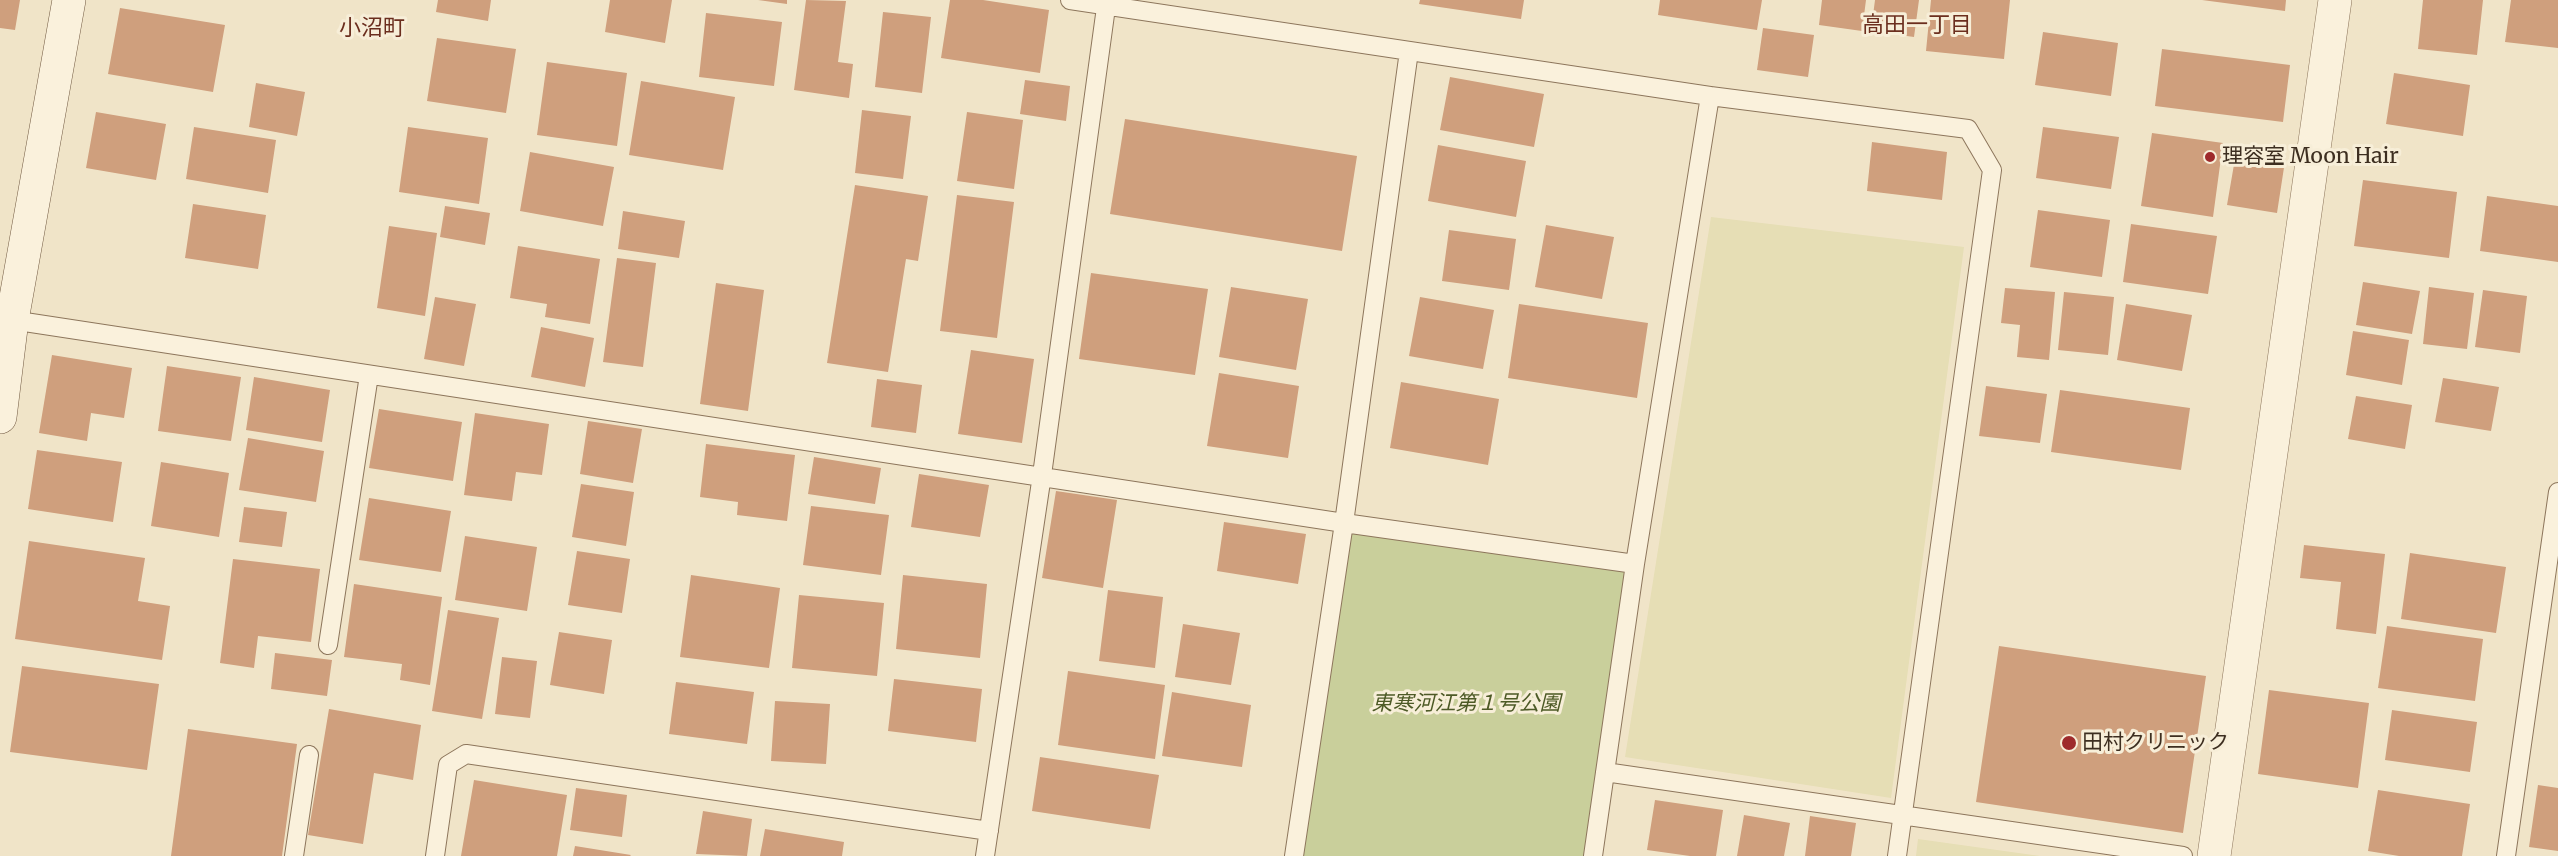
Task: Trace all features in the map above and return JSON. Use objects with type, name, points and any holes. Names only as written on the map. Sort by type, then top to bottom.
[{"type":"street","points":[[0,417],[6,319],[69,0]]},
{"type":"street","points":[[2214,856],[2335,0]]},
{"type":"lane","points":[[1070,0],[1107,3],[1710,96],[1968,129],[1992,170],[1897,856]]},
{"type":"lane","points":[[985,856],[1042,475],[1107,3]]},
{"type":"lane","points":[[1294,856],[1344,522],[1409,51]]},
{"type":"lane","points":[[1593,856],[1635,564],[1710,96]]},
{"type":"lane","points":[[6,319],[1635,564]]},
{"type":"lane","points":[[328,645],[369,375]]},
{"type":"lane","points":[[2506,856],[2558,492]]},
{"type":"lane","points":[[435,856],[448,765],[466,754],[989,831]]},
{"type":"lane","points":[[294,856],[309,755]]},
{"type":"lane","points":[[1605,772],[2183,856]]},
{"type":"shaded area","points":[[1711,217],[1964,247],[1891,798],[1625,757]]},
{"type":"shaded area","points":[[1918,839],[2040,856],[1916,856]]},
{"type":"green space","name":"東寒河江第１号公園","points":[[1344,523],[1635,564],[1593,856],[1294,856]]},
{"type":"building","points":[[0,0],[20,0],[15,30],[0,28]]},
{"type":"building","points":[[438,0],[491,0],[488,21],[436,12]]},
{"type":"building","points":[[610,0],[672,0],[665,43],[605,32]]},
{"type":"building","points":[[758,0],[787,0],[787,4]]},
{"type":"building","points":[[806,0],[846,1],[838,62],[853,64],[849,98],[794,90]]},
{"type":"building","points":[[950,0],[983,0],[1049,10],[1040,73],[941,58]]},
{"type":"building","points":[[1420,0],[1524,0],[1521,19],[1419,4]]},
{"type":"building","points":[[1660,0],[1762,0],[1757,30],[1658,15]]},
{"type":"building","points":[[1822,0],[1866,0],[1862,31],[1819,25]]},
{"type":"building","points":[[1875,0],[1919,0],[1914,37],[1871,31]]},
{"type":"building","points":[[1931,0],[2010,0],[2004,59],[1926,51]]},
{"type":"building","points":[[2202,0],[2286,0],[2285,11]]},
{"type":"building","points":[[2423,0],[2483,0],[2477,55],[2418,49]]},
{"type":"building","points":[[2511,0],[2558,0],[2558,48],[2505,42]]},
{"type":"building","points":[[120,8],[225,25],[213,92],[108,74]]},
{"type":"building","points":[[883,12],[931,17],[922,93],[875,87]]},
{"type":"building","points":[[706,13],[782,22],[774,86],[699,77]]},
{"type":"building","points":[[1763,28],[1814,35],[1808,77],[1757,70]]},
{"type":"building","points":[[2043,32],[2118,43],[2111,96],[2035,85]]},
{"type":"building","points":[[437,38],[516,49],[506,113],[427,101]]},
{"type":"building","points":[[2162,49],[2290,65],[2283,122],[2155,106]]},
{"type":"building","points":[[547,62],[627,73],[617,146],[537,135]]},
{"type":"building","points":[[2394,73],[2470,85],[2463,136],[2386,124]]},
{"type":"building","points":[[1450,77],[1544,94],[1534,147],[1440,130]]},
{"type":"building","points":[[1025,80],[1070,86],[1066,121],[1020,114]]},
{"type":"building","points":[[641,81],[735,97],[723,170],[629,155]]},
{"type":"building","points":[[256,83],[305,92],[297,136],[249,127]]},
{"type":"building","points":[[862,110],[911,116],[903,179],[855,173]]},
{"type":"building","points":[[96,112],[166,124],[156,180],[86,168]]},
{"type":"building","points":[[967,112],[1023,120],[1014,189],[957,181]]},
{"type":"building","points":[[1125,119],[1357,156],[1342,251],[1110,214]]},
{"type":"building","points":[[194,127],[276,140],[268,193],[186,179]]},
{"type":"building","points":[[408,127],[488,138],[479,204],[399,192]]},
{"type":"building","points":[[2043,127],[2119,137],[2111,189],[2036,178]]},
{"type":"building","points":[[2152,133],[2223,143],[2213,217],[2141,206]]},
{"type":"building","points":[[1872,142],[1947,152],[1942,200],[1867,191]]},
{"type":"building","points":[[1438,145],[1526,161],[1516,217],[1428,201]]},
{"type":"building","points":[[530,152],[614,167],[603,226],[520,211]]},
{"type":"building","points":[[2236,153],[2285,161],[2277,213],[2227,205]]},
{"type":"building","points":[[2363,180],[2457,192],[2449,258],[2354,246]]},
{"type":"building","points":[[855,185],[928,196],[918,261],[906,259],[888,372],[827,363]]},
{"type":"building","points":[[957,195],[1014,202],[997,338],[940,331]]},
{"type":"building","points":[[2487,196],[2558,206],[2558,262],[2480,251]]},
{"type":"building","points":[[193,204],[266,215],[258,269],[185,258]]},
{"type":"building","points":[[445,206],[490,213],[485,245],[440,237]]},
{"type":"building","points":[[2038,210],[2110,220],[2102,277],[2030,267]]},
{"type":"building","points":[[623,211],[685,221],[679,258],[618,249]]},
{"type":"building","points":[[2131,224],[2217,236],[2208,294],[2123,282]]},
{"type":"building","points":[[1546,225],[1614,237],[1602,299],[1535,287]]},
{"type":"building","points":[[389,226],[437,233],[425,316],[377,308]]},
{"type":"building","points":[[1449,230],[1516,239],[1509,290],[1442,281]]},
{"type":"building","points":[[518,246],[600,259],[590,324],[545,317],[547,304],[510,298]]},
{"type":"building","points":[[617,258],[656,263],[643,367],[603,362]]},
{"type":"building","points":[[1091,273],[1208,289],[1195,375],[1079,359]]},
{"type":"building","points":[[2363,282],[2420,291],[2412,334],[2356,325]]},
{"type":"building","points":[[716,283],[764,290],[748,411],[700,404]]},
{"type":"building","points":[[1231,287],[1308,299],[1296,370],[1219,357]]},
{"type":"building","points":[[2429,287],[2474,293],[2467,349],[2423,344]]},
{"type":"building","points":[[2005,288],[2055,292],[2049,360],[2017,357],[2020,325],[2001,323]]},
{"type":"building","points":[[2483,290],[2527,296],[2520,353],[2475,347]]},
{"type":"building","points":[[2064,292],[2114,297],[2108,355],[2058,350]]},
{"type":"building","points":[[435,297],[476,304],[464,366],[424,359]]},
{"type":"building","points":[[1420,297],[1494,310],[1483,369],[1409,356]]},
{"type":"building","points":[[1519,304],[1648,323],[1637,398],[1508,378]]},
{"type":"building","points":[[2126,304],[2192,315],[2182,371],[2117,360]]},
{"type":"building","points":[[541,327],[594,338],[585,387],[531,377]]},
{"type":"building","points":[[2353,331],[2409,340],[2402,385],[2346,375]]},
{"type":"building","points":[[971,350],[1034,359],[1022,443],[958,434]]},
{"type":"building","points":[[52,355],[132,368],[124,418],[91,413],[87,441],[39,433]]},
{"type":"building","points":[[167,366],[241,377],[231,441],[158,431]]},
{"type":"building","points":[[1219,373],[1299,386],[1288,458],[1207,446]]},
{"type":"building","points":[[254,377],[330,390],[322,442],[246,430]]},
{"type":"building","points":[[2443,378],[2499,387],[2491,431],[2435,422]]},
{"type":"building","points":[[877,379],[922,385],[916,433],[871,427]]},
{"type":"building","points":[[1401,382],[1499,399],[1488,465],[1390,448]]},
{"type":"building","points":[[1986,386],[2047,394],[2040,443],[1979,436]]},
{"type":"building","points":[[2060,390],[2190,408],[2181,470],[2051,452]]},
{"type":"building","points":[[2356,396],[2412,405],[2405,449],[2348,439]]},
{"type":"building","points":[[379,409],[462,422],[453,481],[369,468]]},
{"type":"building","points":[[475,413],[549,424],[542,475],[516,472],[512,501],[464,495]]},
{"type":"building","points":[[588,421],[642,429],[633,483],[580,474]]},
{"type":"building","points":[[248,438],[324,451],[316,502],[239,490]]},
{"type":"building","points":[[706,444],[795,455],[787,521],[737,515],[738,502],[700,497]]},
{"type":"building","points":[[37,450],[122,462],[113,522],[28,509]]},
{"type":"building","points":[[814,457],[881,468],[875,504],[808,494]]},
{"type":"building","points":[[161,462],[229,473],[219,537],[151,526]]},
{"type":"building","points":[[919,474],[989,485],[980,537],[911,527]]},
{"type":"building","points":[[581,484],[634,492],[626,546],[572,537]]},
{"type":"building","points":[[1056,491],[1117,500],[1103,588],[1042,578]]},
{"type":"building","points":[[369,498],[451,511],[441,572],[359,560]]},
{"type":"building","points":[[811,506],[889,515],[881,575],[803,565]]},
{"type":"building","points":[[244,507],[287,512],[282,547],[239,542]]},
{"type":"building","points":[[1224,522],[1306,534],[1298,584],[1217,571]]},
{"type":"building","points":[[465,536],[537,547],[527,611],[455,600]]},
{"type":"building","points":[[29,541],[145,558],[138,601],[170,606],[162,660],[15,639]]},
{"type":"building","points":[[2304,545],[2385,554],[2376,634],[2336,629],[2341,582],[2300,578]]},
{"type":"building","points":[[577,551],[630,559],[622,613],[568,605]]},
{"type":"building","points":[[2410,553],[2506,567],[2496,633],[2401,619]]},
{"type":"building","points":[[233,559],[320,569],[311,642],[258,636],[254,668],[220,663]]},
{"type":"building","points":[[691,575],[780,588],[769,668],[680,657]]},
{"type":"building","points":[[903,575],[987,584],[980,658],[896,649]]},
{"type":"building","points":[[354,584],[442,597],[430,685],[400,680],[402,664],[344,657]]},
{"type":"building","points":[[1108,590],[1163,597],[1155,668],[1099,661]]},
{"type":"building","points":[[799,595],[884,603],[877,676],[792,668]]},
{"type":"building","points":[[448,610],[499,618],[482,719],[432,711]]},
{"type":"building","points":[[1183,624],[1240,633],[1231,685],[1175,677]]},
{"type":"building","points":[[2387,626],[2483,639],[2475,701],[2378,688]]},
{"type":"building","points":[[559,632],[612,640],[604,694],[550,685]]},
{"type":"building","points":[[1999,646],[2206,676],[2183,833],[1976,802]]},
{"type":"building","points":[[275,653],[332,660],[327,696],[271,689]]},
{"type":"building","points":[[502,657],[537,661],[530,718],[495,714]]},
{"type":"building","points":[[22,666],[159,684],[147,770],[10,752]]},
{"type":"building","points":[[1068,671],[1165,685],[1155,759],[1058,745]]},
{"type":"building","points":[[894,679],[982,689],[976,742],[888,731]]},
{"type":"building","points":[[676,682],[754,692],[747,744],[669,734]]},
{"type":"building","points":[[2269,690],[2369,703],[2358,788],[2258,774]]},
{"type":"building","points":[[1172,692],[1251,705],[1242,767],[1162,756]]},
{"type":"building","points":[[775,701],[830,704],[826,764],[771,761]]},
{"type":"building","points":[[329,709],[421,725],[413,780],[374,773],[363,844],[308,835]]},
{"type":"building","points":[[2392,710],[2477,722],[2470,772],[2385,760]]},
{"type":"building","points":[[188,729],[297,744],[282,856],[171,856]]},
{"type":"building","points":[[1040,757],[1159,775],[1150,829],[1032,811]]},
{"type":"building","points":[[474,780],[567,795],[557,856],[461,856]]},
{"type":"building","points":[[2538,785],[2558,788],[2558,851],[2529,847]]},
{"type":"building","points":[[576,788],[627,795],[622,837],[570,830]]},
{"type":"building","points":[[2378,790],[2470,804],[2462,856],[2399,856],[2368,851]]},
{"type":"building","points":[[1655,800],[1723,810],[1716,856],[1690,856],[1647,850]]},
{"type":"building","points":[[703,811],[752,819],[747,856],[696,854]]},
{"type":"building","points":[[1744,815],[1790,823],[1784,856],[1737,856]]},
{"type":"building","points":[[1810,816],[1856,823],[1851,856],[1805,856]]},
{"type":"building","points":[[765,829],[844,842],[842,856],[760,856]]},
{"type":"building","points":[[575,846],[631,855],[573,856]]},
{"type":"place","name":"理容室 Moon Hair","points":[[2210,157]]},
{"type":"place","name":"田村クリニック","points":[[2069,743]]},
{"type":"district","name":"高田一丁目","points":[[1917,26]]},
{"type":"district","name":"小沼町","points":[[372,29]]}]
